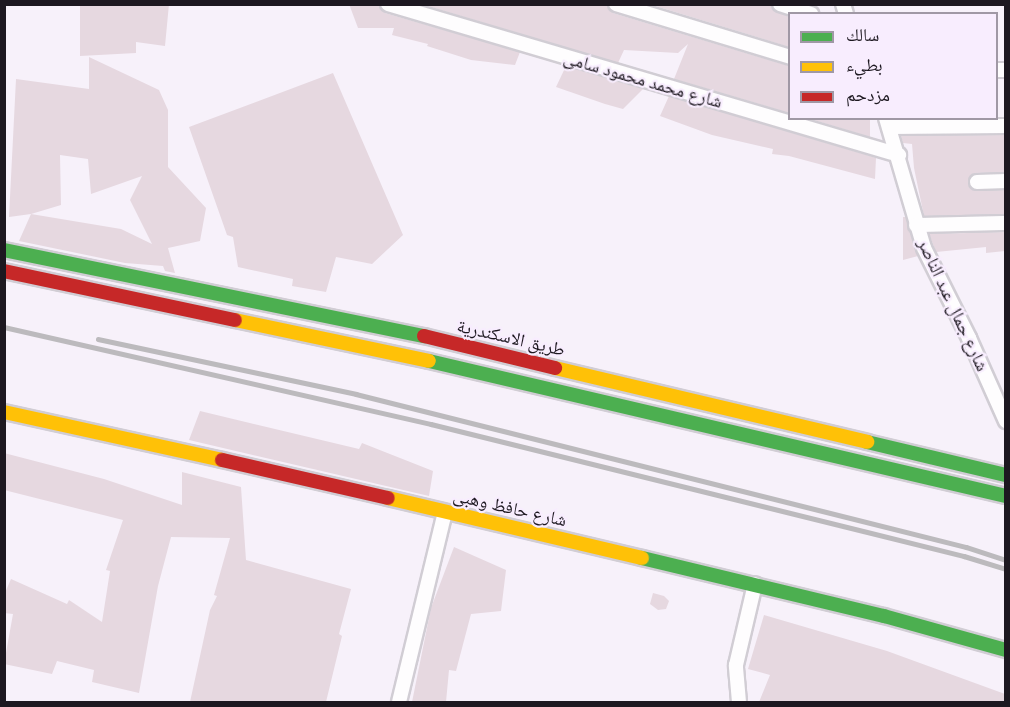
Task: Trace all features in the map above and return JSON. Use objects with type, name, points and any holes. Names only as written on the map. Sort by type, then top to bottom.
[{"type":"main road","name":"طريق الاسكندرية","points":[[4,250],[426,336],[1005,475]]},
{"type":"main road","points":[[4,271],[444,364],[1005,496]]},
{"type":"main road","points":[[249,323],[256,312],[251,300]]},
{"type":"main road","points":[[282,331],[282,320],[291,308]]},
{"type":"main road","name":"شارع حافظ وهبى","points":[[4,412],[756,584],[1005,650]]},
{"type":"street","name":"شارع محمد محمود سامى","points":[[388,4],[899,155]]},
{"type":"street","points":[[616,4],[788,57]]},
{"type":"street","points":[[780,4],[805,12]]},
{"type":"street","name":"شارع جمال عبد الناصر","points":[[888,123],[924,248],[973,346],[1005,421]]},
{"type":"street","points":[[888,123],[1005,126]]},
{"type":"street","points":[[977,182],[1005,181]]},
{"type":"street","points":[[916,225],[1005,223]]},
{"type":"street","points":[[399,702],[445,512]]},
{"type":"street","points":[[739,702],[736,664],[756,584]]},
{"type":"building","points":[[80,4],[169,4],[165,46],[136,42],[136,53],[80,56]]},
{"type":"building","points":[[349,4],[379,4],[385,13],[520,52],[515,65],[471,60],[427,46],[428,44],[392,35],[394,28],[358,28]]},
{"type":"building","points":[[421,4],[607,4],[613,13],[788,66],[788,113],[674,79],[688,44],[678,53],[624,50],[618,63]]},
{"type":"building","points":[[649,4],[771,4],[774,10],[788,17],[788,47]]},
{"type":"building","points":[[89,57],[159,90],[168,110],[168,167],[206,208],[200,241],[168,248],[175,273],[165,271],[163,266],[125,263],[19,241],[31,214],[9,217],[16,79],[89,89]],"holes":[[[60,155],[88,159],[91,194],[142,176],[130,200],[152,244],[121,229],[31,214],[61,205]]]},
{"type":"building","points":[[566,66],[643,89],[623,109],[605,104],[556,87]]},
{"type":"building","points":[[333,73],[403,235],[372,264],[336,257],[326,292],[292,286],[293,279],[238,267],[233,237],[227,235],[189,127]]},
{"type":"building","points":[[669,96],[876,158],[875,179],[789,156],[772,154],[773,149],[712,135],[660,116]]},
{"type":"building","points":[[814,120],[870,120],[870,137]]},
{"type":"building","points":[[1005,135],[1005,172],[976,173],[968,182],[970,187],[977,191],[1005,190],[1005,214],[924,216],[914,168],[912,144],[903,143],[901,136]]},
{"type":"building","points":[[903,217],[906,217],[918,256],[903,260]]},
{"type":"building","points":[[1005,232],[1005,251],[986,253],[986,247],[936,252],[929,234]]},
{"type":"building","points":[[200,411],[359,449],[362,443],[433,471],[429,496],[189,440]]},
{"type":"building","points":[[4,453],[104,479],[182,505],[182,472],[241,487],[246,560],[351,589],[339,634],[342,636],[326,702],[190,702],[210,610],[217,596],[214,595],[230,538],[171,537],[158,586],[139,693],[92,682],[94,670],[57,661],[52,674],[4,664],[13,614],[4,613],[4,595],[11,579],[67,604],[69,600],[102,622],[110,571],[106,570],[123,520],[4,490]]},
{"type":"building","points":[[454,547],[506,570],[501,611],[471,614],[456,671],[449,670],[446,702],[412,702],[431,608]]},
{"type":"building","points":[[653,593],[664,596],[669,601],[666,609],[658,610],[650,604]]},
{"type":"building","points":[[764,615],[887,651],[1005,694],[1005,702],[759,702],[770,675],[748,669]]},
{"type":"railway","points":[[4,327],[431,424],[964,556],[1006,569]]},
{"type":"railway","points":[[98,339],[356,394],[966,547],[1006,560]]},
{"type":"traffic: fast","points":[[4,250],[424,336]]},
{"type":"traffic: fast","points":[[429,361],[1006,496]]},
{"type":"traffic: fast","points":[[867,442],[1006,475]]},
{"type":"traffic: fast","points":[[642,558],[884,616],[1006,650]]},
{"type":"traffic: slow","points":[[235,320],[429,361]]},
{"type":"traffic: slow","points":[[555,368],[867,442]]},
{"type":"traffic: slow","points":[[4,412],[222,460]]},
{"type":"traffic: slow","points":[[388,498],[642,558]]},
{"type":"traffic: jam","points":[[4,271],[235,320]]},
{"type":"traffic: jam","points":[[424,336],[555,368]]},
{"type":"traffic: jam","points":[[222,460],[388,498]]}]
